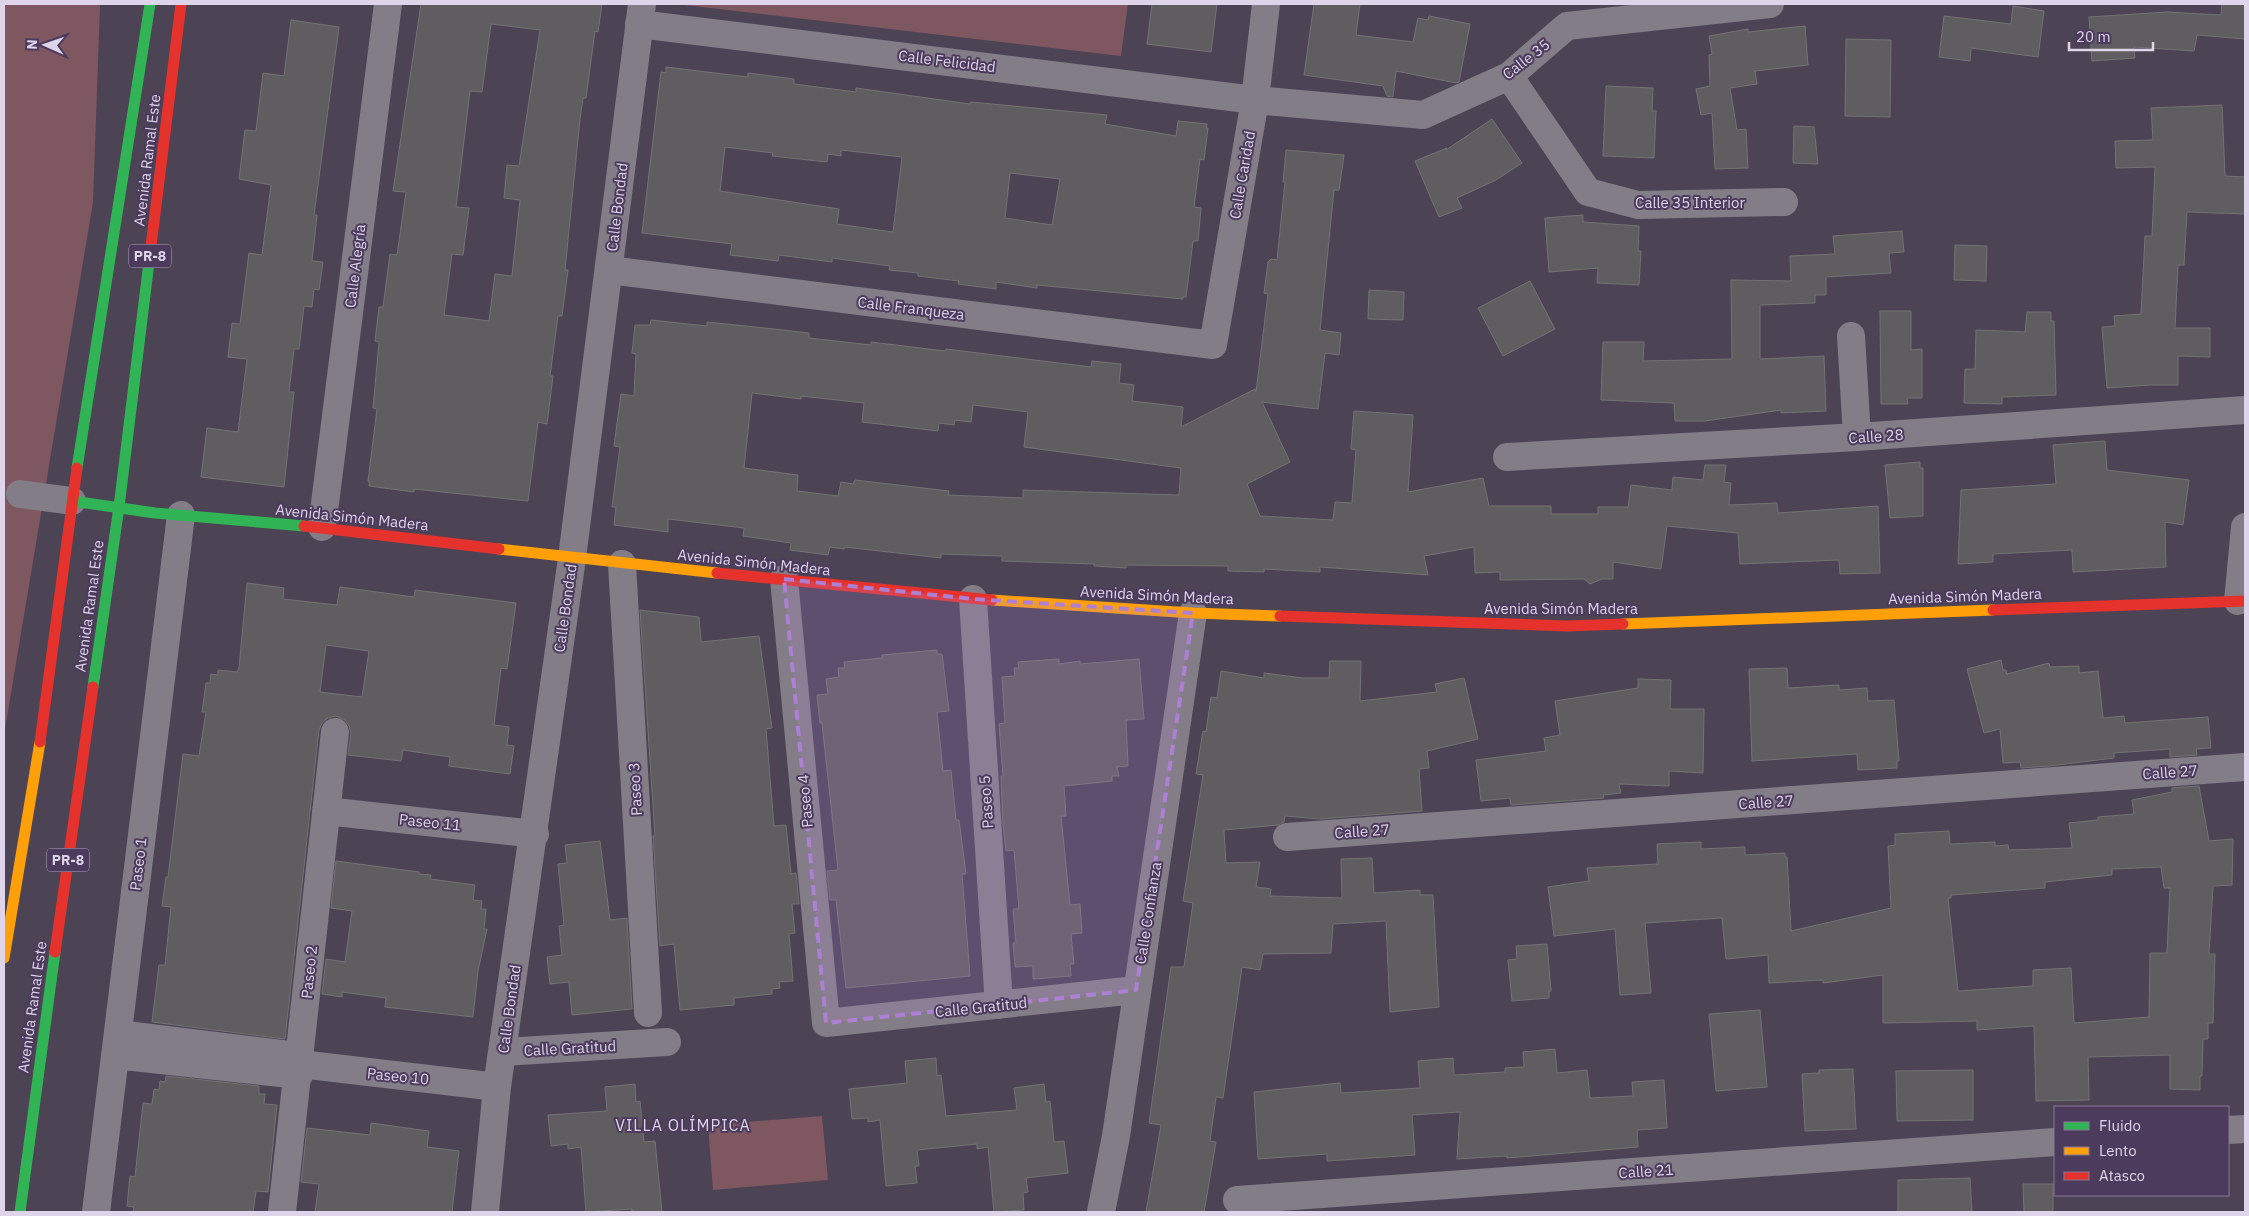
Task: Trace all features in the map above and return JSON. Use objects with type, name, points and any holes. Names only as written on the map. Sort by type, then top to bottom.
[{"type":"street","name":"Avenida Ramal Este","points":[[4,958],[37,761],[72,501],[150,4]]},
{"type":"street","name":"Avenida Ramal Este","points":[[20,1212],[119,508],[181,4]]},
{"type":"street","name":"Calle Alegría","points":[[322,528],[388,4]]},
{"type":"street","name":"Calle Caridad","points":[[1213,345],[1255,100],[1266,4]]},
{"type":"street","name":"Calle 35","points":[[1255,100],[1423,115],[1509,76],[1567,26],[1770,4]]},
{"type":"street","name":"Calle Felicidad","points":[[641,14],[1255,100]]},
{"type":"street","name":"Calle Bondad","points":[[485,1212],[497,1087],[504,1052],[572,558],[641,14]]},
{"type":"street","name":"Calle 35 Interior","points":[[1509,76],[1588,192],[1638,205],[1784,202]]},
{"type":"street","name":"Calle Franqueza","points":[[609,270],[1213,345]]},
{"type":"street","points":[[1851,336],[1856,437]]},
{"type":"street","name":"Calle 28","points":[[1507,458],[1856,437],[2245,410]]},
{"type":"street","points":[[20,494],[72,501]]},
{"type":"street","name":"Avenida Simón Madera","points":[[72,501],[181,515],[322,528],[622,564],[973,599],[1193,613],[1567,626],[2242,601]]},
{"type":"street","name":"Paseo 1","points":[[96,1212],[181,515]]},
{"type":"street","points":[[2242,601],[2245,527]]},
{"type":"street","name":"Paseo 3","points":[[622,564],[648,1013]]},
{"type":"street","name":"Paseo 4","points":[[784,579],[826,1023]]},
{"type":"street","name":"Paseo 5","points":[[973,599],[998,1005]]},
{"type":"street","name":"Calle Confianza","points":[[1101,1212],[1116,1136],[1193,613]]},
{"type":"street","name":"Paseo 2","points":[[282,1212],[300,1065],[335,732]]},
{"type":"street","name":"Calle 27","points":[[1287,837],[2245,767]]},
{"type":"street","name":"Paseo 11","points":[[326,811],[534,834]]},
{"type":"street","name":"Calle Gratitud","points":[[826,1023],[1136,990]]},
{"type":"street","name":"Calle Gratitud","points":[[504,1052],[667,1042]]},
{"type":"street","name":"Paseo 10","points":[[116,1044],[497,1087]]},
{"type":"street","points":[[2229,1130],[2245,1129]]},
{"type":"street","name":"Calle 21","points":[[1237,1200],[2054,1142]]},
{"type":"highlighted area","points":[[784,579],[973,599],[1193,613],[1136,990],[826,1023]]},
{"type":"shaded area","points":[[4,4],[99,4],[100,6],[93,202],[4,735]]},
{"type":"shaded area","points":[[676,4],[1128,4],[1121,56]]},
{"type":"shaded area","points":[[822,1116],[828,1180],[713,1190],[708,1125]]},
{"type":"building","points":[[421,4],[602,4],[598,32],[595,31],[586,98],[583,98],[580,119],[565,270],[568,270],[562,316],[558,316],[550,376],[553,376],[547,424],[538,422],[528,501],[414,489],[414,492],[369,486],[368,481],[377,409],[373,408],[379,342],[375,341],[379,307],[383,307],[390,254],[397,255],[406,192],[393,191]],"holes":[[[491,24],[540,30],[519,166],[507,165],[504,198],[520,200],[512,276],[495,274],[489,321],[444,315],[452,254],[463,255],[469,208],[456,207],[470,91],[482,92]]]},
{"type":"building","points":[[1152,4],[1217,4],[1211,52],[1147,44]]},
{"type":"building","points":[[1314,4],[1360,4],[1356,35],[1413,42],[1418,18],[1428,20],[1429,16],[1470,24],[1459,82],[1456,83],[1396,71],[1393,97],[1387,96],[1383,86],[1304,75]]},
{"type":"building","points":[[2222,4],[2245,4],[2245,39],[2197,35],[2194,51],[2134,47],[2135,58],[2092,61],[2089,17],[2167,12],[2221,15]]},
{"type":"building","points":[[2013,6],[2044,11],[2038,57],[1971,48],[1970,61],[1939,57],[1944,16],[2011,24]]},
{"type":"building","points":[[291,20],[339,27],[314,215],[317,215],[312,261],[323,262],[319,290],[314,289],[312,307],[304,306],[299,349],[294,349],[289,392],[294,392],[284,487],[201,477],[207,428],[238,432],[247,359],[228,357],[232,323],[240,324],[249,253],[262,255],[271,185],[239,179],[245,130],[256,131],[263,73],[284,76]]},
{"type":"building","points":[[1805,26],[1808,65],[1755,71],[1757,84],[1730,88],[1737,130],[1746,129],[1748,168],[1715,169],[1712,113],[1701,115],[1696,89],[1710,86],[1709,55],[1712,54],[1709,36],[1748,29],[1748,32]]},
{"type":"building","points":[[1846,39],[1891,40],[1890,117],[1845,116]]},
{"type":"building","points":[[666,67],[748,77],[748,73],[794,79],[794,84],[856,92],[856,88],[970,104],[971,102],[1107,115],[1105,124],[1176,136],[1178,121],[1207,124],[1204,160],[1200,159],[1194,207],[1201,208],[1198,241],[1193,241],[1186,297],[1183,297],[1183,299],[1037,285],[1037,288],[996,282],[996,289],[958,284],[959,281],[918,276],[918,273],[889,270],[890,266],[832,258],[832,262],[779,255],[778,261],[730,255],[732,244],[642,233],[661,72],[666,73]],"holes":[[[725,147],[773,153],[772,156],[827,162],[828,154],[841,156],[841,150],[902,157],[893,232],[837,224],[839,209],[720,191]],[[1010,173],[1060,179],[1052,225],[1005,218]]]},
{"type":"building","points":[[1606,86],[1653,88],[1652,111],[1656,111],[1654,158],[1603,156]]},
{"type":"building","points":[[2222,105],[2225,176],[2245,177],[2245,214],[2187,212],[2184,265],[2178,265],[2175,328],[2210,328],[2210,357],[2178,356],[2178,385],[2107,388],[2102,327],[2115,326],[2114,316],[2141,314],[2145,236],[2152,236],[2155,167],[2116,168],[2115,141],[2153,140],[2151,108]]},
{"type":"building","points":[[1492,119],[1522,163],[1496,180],[1457,198],[1462,208],[1439,217],[1415,161],[1447,148],[1446,150]]},
{"type":"building","points":[[1794,126],[1814,127],[1818,164],[1793,163]]},
{"type":"building","points":[[1286,150],[1344,155],[1339,190],[1334,190],[1320,330],[1341,333],[1339,355],[1325,353],[1318,409],[1262,402],[1290,462],[1247,484],[1260,516],[1333,520],[1335,502],[1352,503],[1356,450],[1351,449],[1354,411],[1413,415],[1408,492],[1483,478],[1489,506],[1551,506],[1551,514],[1598,514],[1598,507],[1628,507],[1631,485],[1672,490],[1673,477],[1703,480],[1705,465],[1726,465],[1724,482],[1731,483],[1729,505],[1777,503],[1778,513],[1878,506],[1880,573],[1840,574],[1839,560],[1740,564],[1738,533],[1667,526],[1661,569],[1613,562],[1613,579],[1602,579],[1590,584],[1584,579],[1500,580],[1500,572],[1475,573],[1474,547],[1424,556],[1428,575],[1320,567],[1320,572],[1264,569],[1264,572],[1228,571],[1228,566],[1126,565],[1126,568],[1094,566],[1094,564],[1002,561],[1002,556],[941,554],[941,558],[845,547],[844,549],[830,547],[828,555],[790,550],[791,543],[743,536],[744,528],[668,519],[668,532],[614,525],[616,507],[612,507],[620,447],[614,446],[621,394],[634,396],[636,354],[632,353],[635,325],[650,325],[651,320],[707,326],[707,322],[765,328],[809,333],[809,338],[871,345],[871,342],[945,351],[946,349],[1091,367],[1092,361],[1121,364],[1119,383],[1134,385],[1132,401],[1183,407],[1181,427],[1255,389],[1256,392],[1268,294],[1264,293],[1268,262],[1271,259],[1277,260],[1285,182],[1283,182]],"holes":[[[752,393],[801,399],[801,396],[864,403],[862,422],[938,431],[939,423],[954,425],[955,420],[971,422],[973,405],[1028,412],[1024,447],[1181,468],[1179,495],[1023,490],[1023,498],[948,495],[949,491],[855,480],[853,484],[841,482],[838,496],[797,491],[798,475],[744,468]]]},
{"type":"building","points":[[1583,215],[1583,222],[1639,226],[1638,251],[1641,251],[1639,285],[1597,283],[1598,268],[1549,272],[1545,218]]},
{"type":"building","points":[[1902,231],[1904,252],[1889,253],[1891,273],[1826,277],[1826,295],[1815,295],[1815,303],[1760,305],[1760,359],[1824,356],[1826,411],[1781,413],[1781,410],[1705,421],[1675,421],[1674,403],[1601,400],[1603,342],[1644,342],[1643,361],[1732,359],[1731,280],[1791,281],[1790,256],[1835,254],[1833,236]]},
{"type":"building","points":[[1955,245],[1987,246],[1986,281],[1954,280]]},
{"type":"building","points":[[1530,281],[1555,329],[1503,356],[1478,308]]},
{"type":"building","points":[[1369,290],[1404,292],[1403,320],[1368,319]]},
{"type":"building","points":[[1880,311],[1911,311],[1911,350],[1922,349],[1922,398],[1907,398],[1908,404],[1881,404]]},
{"type":"building","points":[[2027,312],[2051,312],[2051,321],[2054,321],[2056,395],[2002,397],[2002,404],[1964,403],[1965,369],[1975,369],[1976,330],[2025,332]]},
{"type":"building","points":[[2105,441],[2107,470],[2189,480],[2183,525],[2165,522],[2166,567],[2073,572],[2072,550],[1993,554],[1993,562],[1958,564],[1961,490],[2056,484],[2053,445]]},
{"type":"building","points":[[1920,462],[1920,468],[1923,468],[1923,516],[1890,518],[1885,465]]},
{"type":"building","points":[[247,583],[284,588],[283,599],[337,605],[340,587],[414,597],[415,590],[516,603],[507,669],[501,668],[494,725],[509,727],[507,745],[514,746],[510,774],[449,766],[450,757],[403,750],[401,761],[348,755],[351,733],[345,720],[336,716],[328,718],[322,723],[319,730],[285,1039],[152,1022],[159,965],[165,965],[171,907],[162,906],[166,877],[168,877],[183,754],[199,756],[206,712],[202,712],[206,683],[210,683],[211,674],[218,675],[218,670],[237,672],[239,668]],"holes":[[[326,645],[369,651],[362,697],[320,692]]]},
{"type":"building","points":[[640,610],[699,617],[701,642],[759,636],[772,728],[766,729],[774,826],[786,825],[791,874],[796,873],[799,904],[792,904],[795,933],[789,934],[793,981],[779,982],[780,988],[772,989],[772,994],[734,998],[734,1005],[680,1010],[674,944],[660,946],[653,836],[655,836]]},
{"type":"building","points":[[937,650],[937,654],[942,654],[949,711],[937,712],[943,771],[951,770],[956,820],[959,820],[966,874],[962,874],[970,976],[846,988],[836,900],[830,900],[827,871],[838,870],[822,723],[820,723],[817,695],[828,694],[826,679],[839,677],[838,668],[845,668],[844,662],[882,658],[882,655]]},
{"type":"building","points":[[1059,659],[1059,664],[1080,661],[1080,664],[1139,659],[1144,719],[1126,720],[1128,766],[1117,767],[1119,776],[1112,776],[1112,781],[1064,786],[1066,816],[1061,816],[1070,905],[1080,904],[1082,933],[1071,934],[1074,964],[1070,964],[1071,976],[1033,979],[1033,966],[1015,967],[1013,943],[1016,943],[1013,909],[1019,909],[1014,850],[1006,851],[1003,824],[1001,776],[1003,776],[999,724],[1005,723],[1002,677],[1015,676],[1014,668],[1019,668],[1018,662]]},
{"type":"building","points":[[2001,660],[2003,670],[2006,670],[2007,674],[2049,663],[2050,667],[2079,666],[2079,673],[2098,671],[2103,718],[2124,716],[2125,723],[2208,717],[2211,748],[2196,749],[2197,755],[2170,757],[2170,749],[2114,753],[2114,758],[2049,766],[2021,768],[2020,762],[2003,763],[2000,729],[1984,733],[1967,669]]},
{"type":"building","points":[[1330,661],[1361,661],[1360,701],[1437,692],[1435,684],[1464,678],[1478,739],[1427,751],[1429,768],[1419,769],[1422,811],[1320,819],[1285,816],[1284,822],[1278,825],[1224,830],[1226,863],[1260,862],[1256,887],[1271,889],[1270,896],[1342,898],[1341,859],[1372,858],[1374,893],[1420,890],[1420,895],[1433,895],[1439,1007],[1390,1012],[1386,921],[1333,924],[1331,953],[1263,954],[1260,970],[1242,967],[1223,1098],[1216,1097],[1210,1141],[1216,1142],[1204,1212],[1146,1212],[1161,1125],[1149,1123],[1171,967],[1184,967],[1193,903],[1183,901],[1203,775],[1196,774],[1203,731],[1206,732],[1211,697],[1217,698],[1221,671],[1264,678],[1264,673],[1303,678],[1329,678]]},
{"type":"building","points":[[1787,668],[1788,688],[1839,685],[1839,690],[1867,688],[1868,701],[1894,700],[1899,761],[1897,761],[1897,768],[1858,770],[1857,754],[1752,761],[1749,669]]},
{"type":"building","points":[[1638,679],[1671,680],[1670,709],[1704,709],[1703,773],[1669,771],[1669,786],[1619,784],[1621,793],[1603,795],[1604,798],[1511,805],[1510,798],[1481,801],[1476,760],[1546,751],[1544,738],[1560,735],[1555,701],[1638,688]]},
{"type":"building","points":[[2199,786],[2209,841],[2233,839],[2232,885],[2213,886],[2209,954],[2215,954],[2213,1023],[2208,1023],[2208,1039],[2203,1039],[2200,1090],[2170,1089],[2170,1055],[2088,1057],[2089,1100],[2036,1101],[2034,1026],[1977,1030],[1977,1021],[1883,1023],[1883,975],[1823,983],[1823,980],[1769,983],[1768,955],[1726,959],[1722,918],[1645,923],[1651,993],[1620,995],[1615,929],[1554,936],[1548,887],[1589,881],[1587,868],[1658,864],[1657,844],[1701,842],[1701,849],[1745,847],[1745,855],[1785,853],[1785,857],[1787,857],[1791,931],[1891,908],[1888,846],[1895,845],[1895,834],[1949,831],[1950,844],[1995,842],[1995,846],[2008,845],[2009,850],[2072,848],[2069,823],[2098,820],[2098,817],[2134,814],[2132,800],[2172,792],[2172,788]],"holes":[[[2161,867],[2164,888],[2170,888],[2167,953],[2150,953],[2149,1017],[2074,1023],[2071,968],[2033,970],[2033,986],[1958,991],[1948,898],[1951,898],[1951,895],[2045,888],[2045,882],[2112,875],[2112,869]]]},
{"type":"building","points":[[600,841],[610,920],[627,918],[632,1009],[572,1015],[569,982],[550,984],[547,957],[562,955],[559,926],[564,925],[558,864],[567,863],[565,845]]},
{"type":"building","points":[[336,861],[419,872],[419,874],[431,875],[430,879],[475,885],[473,900],[482,901],[481,909],[486,909],[484,929],[487,929],[478,971],[473,1017],[385,1007],[386,998],[342,992],[342,997],[322,994],[326,959],[345,962],[352,911],[331,908]]},
{"type":"building","points":[[1547,944],[1551,991],[1549,992],[1549,998],[1512,1001],[1508,960],[1517,959],[1516,946]]},
{"type":"building","points":[[1760,1010],[1767,1087],[1716,1091],[1709,1014]]},
{"type":"building","points":[[1555,1049],[1557,1073],[1587,1070],[1590,1098],[1633,1096],[1632,1082],[1664,1080],[1667,1128],[1637,1130],[1638,1147],[1507,1158],[1507,1156],[1457,1159],[1460,1112],[1412,1115],[1415,1155],[1327,1161],[1327,1154],[1258,1159],[1254,1092],[1340,1083],[1341,1093],[1420,1088],[1418,1061],[1453,1058],[1454,1075],[1505,1072],[1505,1068],[1524,1067],[1523,1052]]},
{"type":"building","points":[[936,1058],[937,1076],[941,1075],[946,1116],[1017,1110],[1014,1088],[1044,1084],[1046,1102],[1050,1101],[1054,1142],[1064,1141],[1068,1173],[1026,1178],[1028,1192],[1023,1193],[1024,1210],[994,1212],[988,1147],[977,1149],[977,1144],[917,1150],[919,1166],[915,1166],[917,1183],[886,1186],[880,1120],[868,1122],[868,1118],[852,1119],[849,1089],[907,1083],[905,1061]]},
{"type":"building","points":[[1853,1069],[1856,1129],[1805,1131],[1802,1074],[1819,1073],[1819,1070]]},
{"type":"building","points":[[1973,1070],[1973,1120],[1897,1121],[1896,1071]]},
{"type":"building","points":[[166,1076],[259,1086],[259,1094],[265,1094],[264,1104],[277,1105],[268,1192],[256,1191],[253,1212],[133,1212],[134,1207],[127,1206],[130,1176],[135,1177],[143,1103],[152,1104],[154,1089],[159,1090],[160,1081],[165,1082]]},
{"type":"building","points":[[635,1084],[636,1102],[640,1101],[644,1142],[655,1141],[662,1212],[632,1212],[632,1209],[586,1212],[581,1147],[568,1149],[568,1144],[551,1146],[548,1115],[607,1111],[605,1087]]},
{"type":"building","points":[[371,1123],[429,1131],[427,1147],[459,1151],[452,1212],[315,1212],[319,1184],[301,1182],[307,1128],[370,1135]]},
{"type":"building","points":[[1970,1178],[1972,1212],[1898,1212],[1898,1180]]},
{"type":"building","points":[[2023,1184],[2053,1184],[2053,1212],[2024,1212]]},
{"type":"traffic: fast","points":[[77,468],[150,4]]},
{"type":"traffic: fast","points":[[93,687],[119,507],[150,254]]},
{"type":"traffic: fast","points":[[72,501],[155,513],[304,526]]},
{"type":"traffic: fast","points":[[20,1212],[55,952]]},
{"type":"traffic: slow","points":[[499,549],[717,573]]},
{"type":"traffic: slow","points":[[992,600],[1193,613],[1280,616]]},
{"type":"traffic: slow","points":[[1623,624],[1993,610]]},
{"type":"traffic: slow","points":[[4,958],[40,742]]},
{"type":"traffic: jam","points":[[150,254],[181,4]]},
{"type":"traffic: jam","points":[[40,742],[77,468]]},
{"type":"traffic: jam","points":[[304,526],[499,549]]},
{"type":"traffic: jam","points":[[717,573],[992,600]]},
{"type":"traffic: jam","points":[[1993,610],[2245,601]]},
{"type":"traffic: jam","points":[[1280,616],[1567,626],[1623,624]]},
{"type":"traffic: jam","points":[[55,952],[93,687]]},
{"type":"district","name":"VILLA OLÍMPICA","points":[[683,1125]]}]
